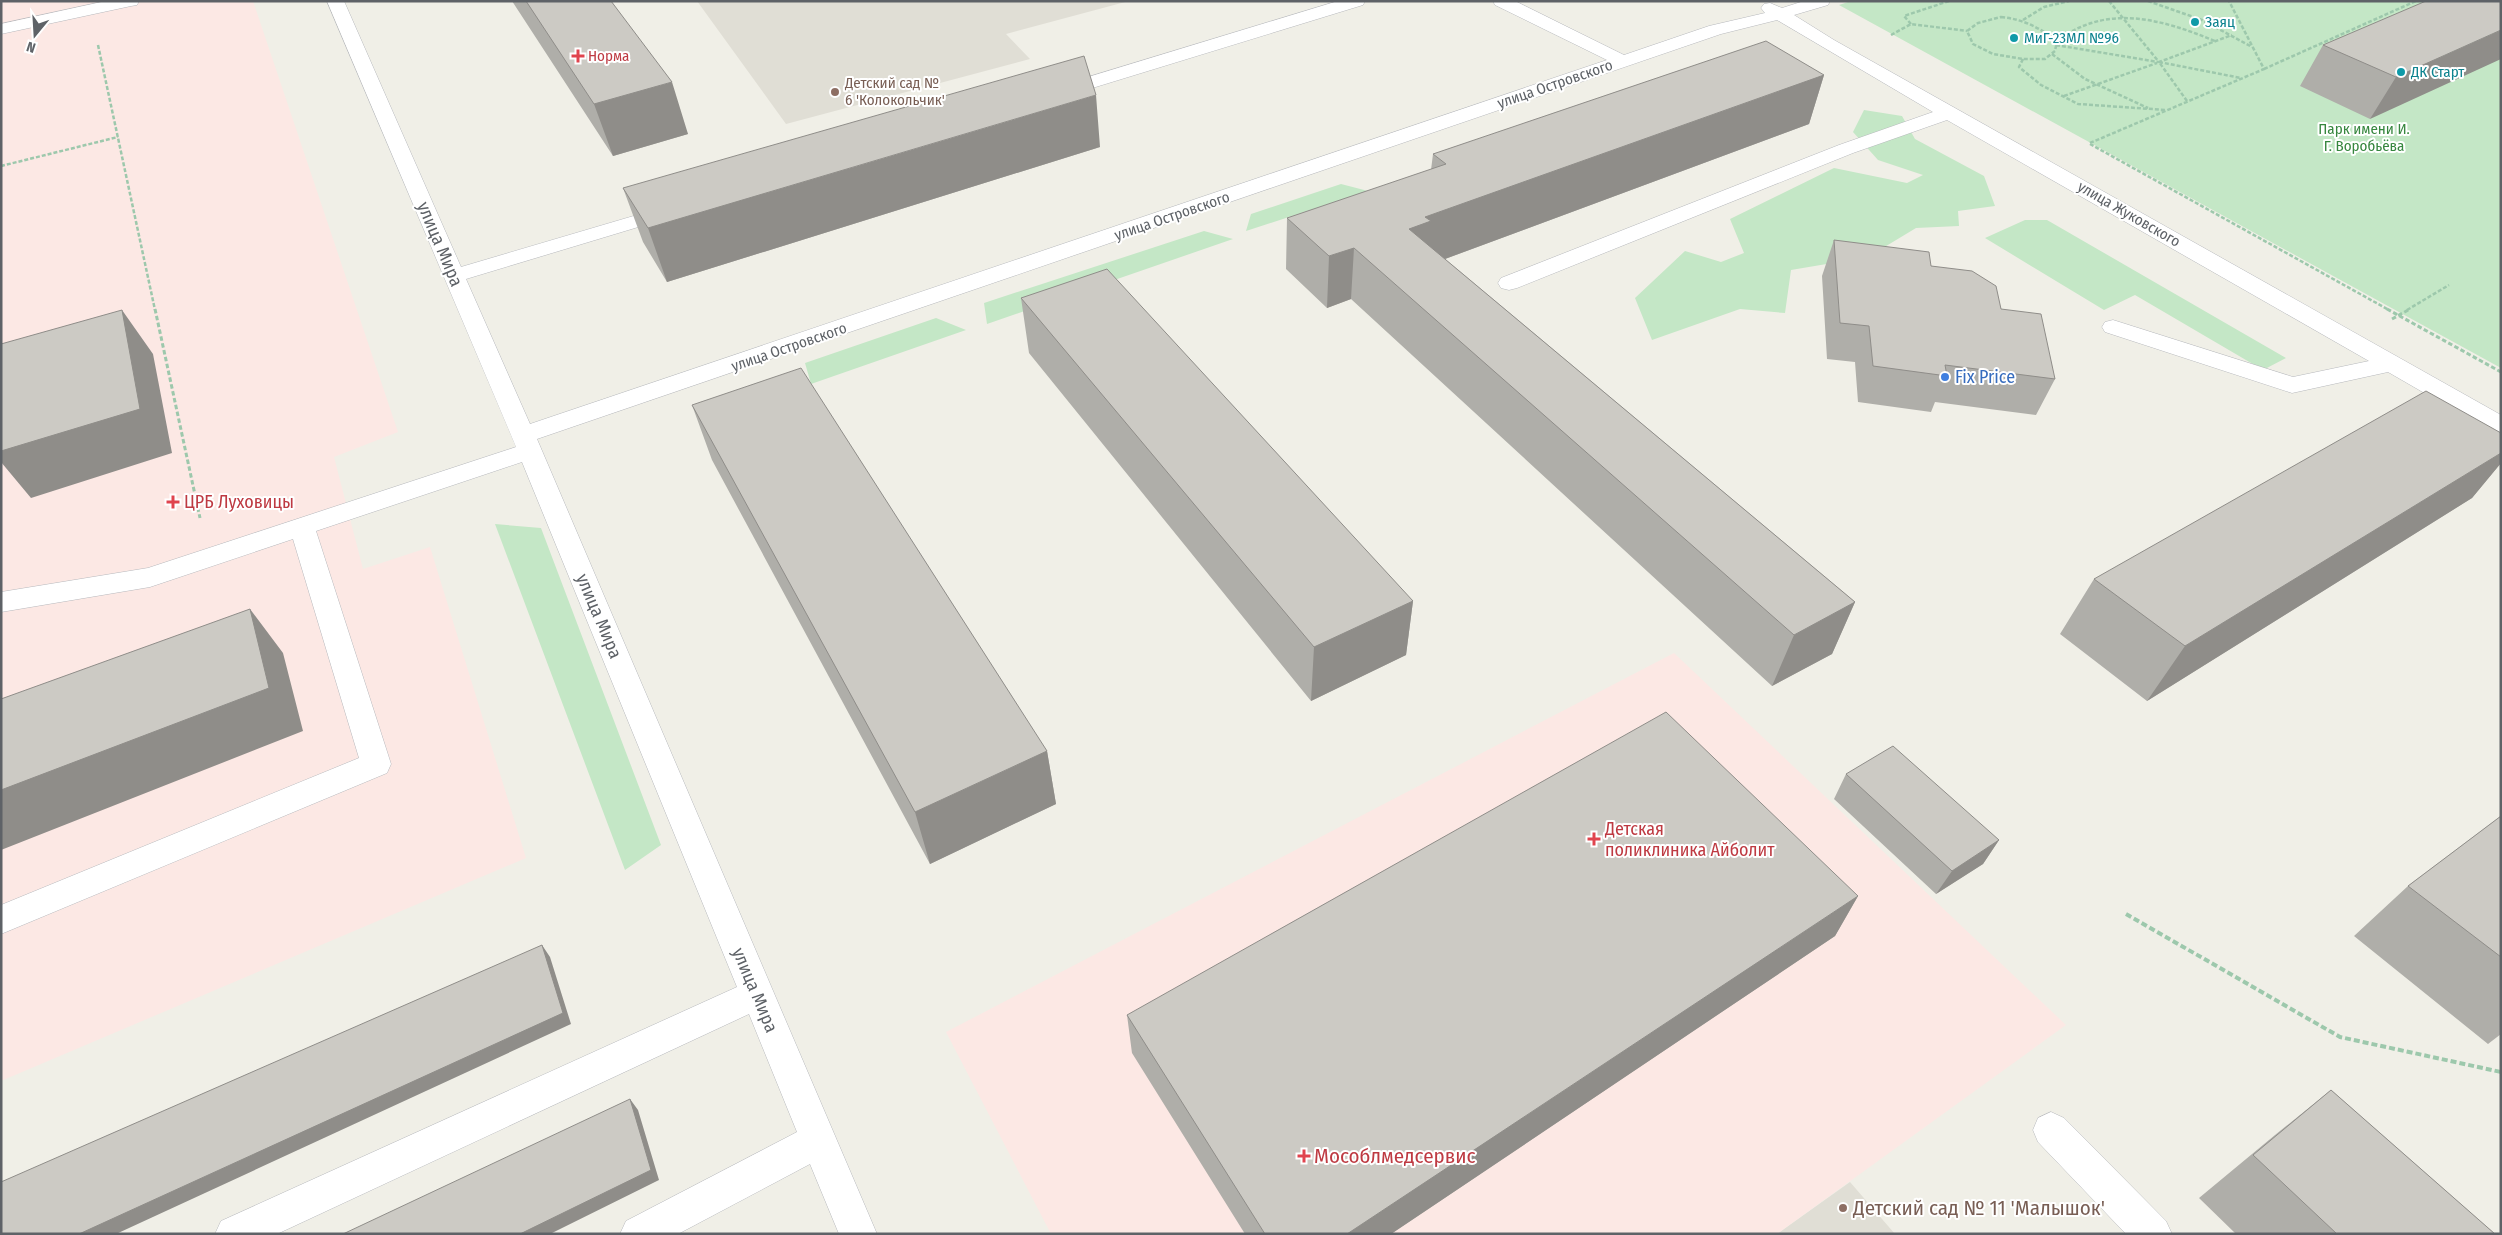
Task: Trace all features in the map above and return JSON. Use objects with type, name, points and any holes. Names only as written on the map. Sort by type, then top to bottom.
[{"type":"street","points":[[1,29],[131,1]]},
{"type":"street","name":"улица Мира","points":[[335,1],[526,443],[858,1234]]},
{"type":"street","points":[[1034,100],[1357,1]]},
{"type":"street","points":[[1501,1],[1623,61]]},
{"type":"street","name":"улица Жуковского","points":[[1758,1],[1828,44],[1951,112],[2501,426]]},
{"type":"street","name":"улица Островского","points":[[1,602],[150,577],[302,526],[526,443],[661,390],[1715,30],[1782,14],[1822,1]]},
{"type":"street","points":[[1509,283],[1846,149],[1951,112]]},
{"type":"street","points":[[454,276],[692,204]]},
{"type":"street","points":[[2113,328],[2292,385],[2390,364]]},
{"type":"street","points":[[1,920],[376,764],[302,526]]},
{"type":"street","points":[[234,1234],[757,994]]},
{"type":"street","points":[[2051,1130],[2153,1234]]},
{"type":"street","points":[[639,1234],[819,1140]]},
{"type":"path","points":[[1911,24],[1904,16],[1949,1]]},
{"type":"path","points":[[2023,20],[2033,11],[2054,3],[2069,1]]},
{"type":"path","points":[[2109,1],[2159,62],[2186,101]]},
{"type":"path","points":[[2148,1],[2214,24],[2254,48]]},
{"type":"path","points":[[2229,1],[2264,69]]},
{"type":"path","points":[[2416,1],[2090,144],[2501,372]]},
{"type":"path","points":[[90,10],[209,557]]},
{"type":"path","points":[[1887,36],[1911,24],[1967,31],[1989,17],[2023,20],[2040,28],[2056,41]]},
{"type":"path","points":[[1967,31],[1973,44],[1993,54],[2023,59],[2045,60],[2052,54],[2056,41],[2069,29],[2093,19],[2123,19],[2182,26],[2216,41]]},
{"type":"path","points":[[2063,96],[2232,35]]},
{"type":"path","points":[[2056,45],[2242,78]]},
{"type":"path","points":[[2052,54],[2066,67],[2094,84],[2151,109]]},
{"type":"path","points":[[2023,59],[2019,67],[2041,85],[2078,104],[2166,110]]},
{"type":"path","points":[[1,166],[118,137]]},
{"type":"path","points":[[2391,320],[2449,285]]},
{"type":"path","points":[[2126,914],[2340,1037],[2501,1072]]},
{"type":"shaded area","name":"ЦРБ Луховицы","points":[[1,1],[253,1],[398,432],[334,457],[363,569],[430,547],[526,858],[1,1081]]},
{"type":"shaded area","name":"Детский сад № 6 'Колокольчик'","points":[[697,1],[1129,1],[1006,34],[1030,59],[786,124]]},
{"type":"shaded area","name":"Детская поликлиника Айболит","points":[[1674,653],[2066,1025],[1777,1234],[1051,1234],[946,1032]]},
{"type":"shaded area","name":"Детский сад № 11 'Малышок'","points":[[1850,1182],[1895,1234],[1777,1234]]},
{"type":"green space","name":"Парк имени И. Г. Воробьёва","points":[[1851,1],[2501,1],[2501,368],[1839,5]]},
{"type":"green space","points":[[1864,110],[1902,116],[1915,139],[1984,176],[1995,206],[1958,211],[1959,226],[1916,228],[1868,257],[1791,270],[1785,313],[1740,309],[1652,340],[1635,298],[1685,251],[1721,262],[1744,253],[1730,219],[1834,168],[1907,183],[1923,175],[1878,160],[1853,132]]},
{"type":"green space","points":[[1341,184],[1368,191],[1246,231],[1251,214]]},
{"type":"green space","points":[[2025,220],[2047,220],[2286,358],[2263,370],[2135,295],[2104,310],[1985,238]]},
{"type":"green space","points":[[1204,231],[1233,239],[987,324],[984,303]]},
{"type":"green space","points":[[936,318],[966,330],[811,384],[805,363]]},
{"type":"green space","points":[[495,524],[541,528],[661,845],[625,870]]},
{"type":"building","points":[[526,1],[611,1],[672,82],[594,104]]},
{"type":"building","points":[[2426,1],[2501,1],[2501,30],[2396,77],[2323,45]]},
{"type":"building","points":[[1766,41],[1824,75],[1425,217],[1431,221],[1409,229],[1855,602],[1794,635],[1354,248],[1329,256],[1287,218],[1446,164],[1433,154]]},
{"type":"building","points":[[1084,56],[1096,95],[648,228],[623,188]]},
{"type":"building","points":[[1834,240],[1929,252],[1931,266],[1972,271],[1996,286],[2001,309],[2041,314],[2055,379],[1945,365],[1947,376],[1873,366],[1869,326],[1840,323]]},
{"type":"building","points":[[1107,269],[1413,601],[1314,647],[1021,298]]},
{"type":"building","points":[[122,310],[140,409],[1,451],[1,344]]},
{"type":"building","points":[[801,368],[1047,751],[915,812],[692,405]]},
{"type":"building","points":[[2426,391],[2501,433],[2501,453],[2185,646],[2094,579]]},
{"type":"building","points":[[250,609],[269,688],[1,790],[1,699]]},
{"type":"building","points":[[1666,712],[1858,896],[1347,1234],[1265,1234],[1127,1015]]},
{"type":"building","points":[[1893,746],[1999,840],[1952,871],[1846,774]]},
{"type":"building","points":[[2501,816],[2501,957],[2408,886]]},
{"type":"building","points":[[542,945],[563,1013],[79,1234],[1,1234],[1,1182]]},
{"type":"building","points":[[2331,1090],[2495,1234],[2337,1234],[2253,1155]]},
{"type":"building","points":[[630,1099],[651,1170],[520,1234],[343,1234]]},
{"type":"place","name":"Заяц","points":[[2195,22]]},
{"type":"place","name":"МиГ-23МЛ №96","points":[[2014,38]]},
{"type":"place","name":"Норма","points":[[578,56]]},
{"type":"place","name":"ДК Старт","points":[[2401,72]]},
{"type":"place","name":"Детский сад № 6 'Колокольчик'","points":[[835,92]]},
{"type":"place","name":"Fix Price","points":[[1945,377]]},
{"type":"place","name":"ЦРБ Луховицы","points":[[173,502]]},
{"type":"place","name":"Детская поликлиника Айболит","points":[[1594,839]]},
{"type":"place","name":"Мособлмедсервис","points":[[1304,1156]]},
{"type":"place","name":"Детский сад № 11 'Малышок'","points":[[1843,1208]]}]
